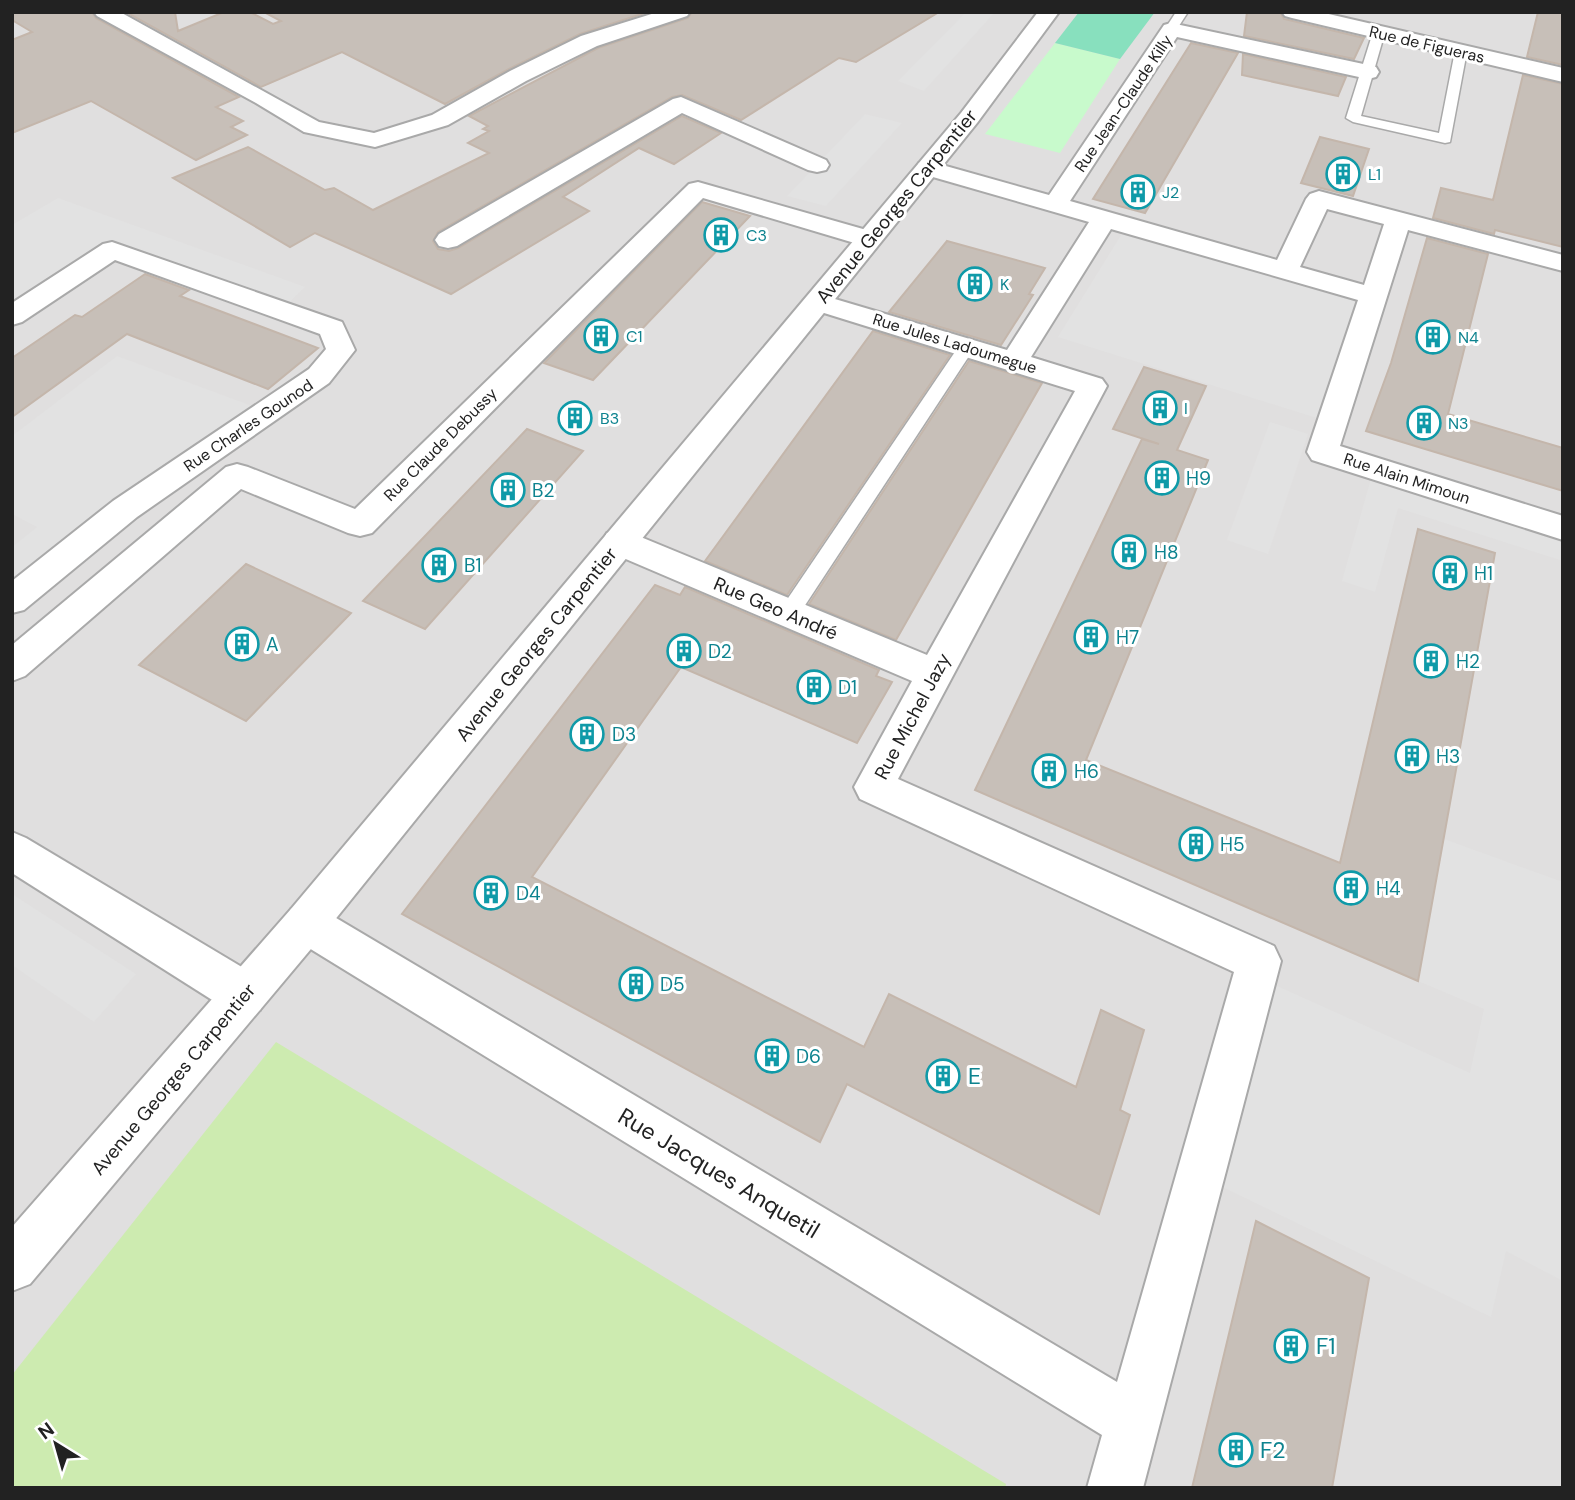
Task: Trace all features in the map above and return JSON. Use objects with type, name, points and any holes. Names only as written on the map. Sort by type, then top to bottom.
[{"type":"street","points":[[104,12],[264,98],[312,127],[375,140],[440,120],[518,76],[589,41],[678,14]]},
{"type":"street","name":"Avenue Georges Carpentier","points":[[12,1266],[306,923],[928,168],[1049,12]]},
{"type":"street","name":"Rue de Figueras","points":[[1292,12],[1563,75]]},
{"type":"street","name":"Rue Jean-Claude Killy","points":[[1055,205],[1176,21],[1368,72]]},
{"type":"street","points":[[448,240],[681,104],[817,165]]},
{"type":"street","points":[[928,168],[1373,296]]},
{"type":"street","name":"Rue Claude Debussy","points":[[12,666],[237,475],[360,524],[698,189],[868,240]]},
{"type":"street","points":[[1285,271],[1319,199],[1563,263]]},
{"type":"street","points":[[1014,361],[1104,219]]},
{"type":"street","name":"Rue Alain Mimoun","points":[[1398,220],[1322,452],[1563,527]]},
{"type":"street","name":"Rue Charles Gounod","points":[[12,316],[111,250],[332,328],[341,350],[319,376],[125,509],[12,600]]},
{"type":"street","name":"Rue Jules Ladoumegue","points":[[818,302],[1092,386]]},
{"type":"street","name":"Rue Michel Jazy","points":[[1092,386],[874,787],[1259,961],[1132,1422]]},
{"type":"street","name":"Rue Geo André","points":[[619,542],[934,674]]},
{"type":"street","points":[[12,851],[244,995]]},
{"type":"street","name":"Rue Jacques Anquetil","points":[[306,923],[1132,1422]]},
{"type":"street","points":[[1115,1488],[1132,1422]]},
{"type":"lane","points":[[1379,32],[1353,118],[1445,138],[1461,51]]},
{"type":"lane","points":[[789,613],[967,347]]},
{"type":"shaded area","points":[[12,12],[1563,12],[1563,1488],[12,1488]]},
{"type":"shaded area","points":[[966,12],[995,12],[924,91],[898,81]]},
{"type":"shaded area","points":[[865,114],[902,123],[826,206],[787,196]]},
{"type":"shaded area","points":[[58,198],[305,287],[281,310],[112,250],[12,316],[12,225]]},
{"type":"shaded area","points":[[1123,232],[1363,299],[1320,419],[1058,337]]},
{"type":"shaded area","points":[[117,356],[252,406],[95,521],[12,587],[12,547],[37,527],[12,514],[12,436]]},
{"type":"shaded area","points":[[1270,422],[1308,434],[1268,554],[1227,540]]},
{"type":"shaded area","points":[[1374,468],[1563,528],[1563,561],[1398,508],[1375,592],[1342,581]]},
{"type":"shaded area","points":[[1444,839],[1563,882],[1563,1281],[1506,1251],[1491,1317],[1200,1176],[1255,976],[1470,1073],[1484,1009],[1418,981]]},
{"type":"shaded area","points":[[12,894],[136,974],[94,1022],[12,965]]},
{"type":"green space","points":[[1079,12],[1155,12],[1120,59],[1055,43]]},
{"type":"green space","points":[[1055,43],[1120,59],[1060,153],[985,134]]},
{"type":"green space","points":[[276,1042],[1006,1484],[1005,1488],[12,1488],[12,1375]]},
{"type":"building","points":[[12,12],[92,12],[96,18],[239,97],[216,107],[243,121],[231,127],[247,135],[196,160],[91,101],[12,133],[12,40],[32,32],[12,20]]},
{"type":"building","points":[[126,12],[175,12],[178,31],[224,12],[250,12],[273,24],[281,21],[264,12],[648,12],[580,34],[445,104],[342,52],[261,87]]},
{"type":"building","points":[[692,12],[939,12],[856,62],[839,58],[741,120],[682,95],[672,97],[438,232],[433,241],[438,249],[449,251],[458,248],[682,116],[721,133],[674,164],[639,148],[563,197],[589,211],[451,294],[315,233],[290,247],[173,178],[248,147],[325,190],[334,188],[373,210],[489,153],[468,143],[489,131],[483,129],[488,126],[469,116],[598,48],[688,18]]},
{"type":"building","points":[[1247,12],[1280,12],[1284,19],[1364,38],[1354,59],[1244,36]]},
{"type":"building","points":[[1538,12],[1563,12],[1563,65],[1527,57]]},
{"type":"building","points":[[1191,43],[1238,53],[1145,213],[1093,199]]},
{"type":"building","points":[[1243,54],[1346,77],[1338,96],[1242,75]]},
{"type":"building","points":[[1523,75],[1563,84],[1563,247],[1495,230],[1494,234],[1433,218],[1441,188],[1493,200]]},
{"type":"building","name":"L1","points":[[1320,137],[1369,149],[1353,196],[1301,183]]},
{"type":"building","points":[[702,202],[750,216],[593,380],[544,363]]},
{"type":"building","points":[[1427,238],[1488,254],[1448,414],[1563,448],[1563,491],[1366,431],[1391,363]]},
{"type":"building","name":"K","points":[[947,241],[1045,268],[1029,294],[1033,295],[1001,345],[889,312]]},
{"type":"building","points":[[145,274],[189,290],[180,296],[318,348],[268,389],[127,334],[12,417],[12,358],[75,315],[82,317]]},
{"type":"building","points":[[873,331],[950,355],[787,595],[705,561]]},
{"type":"building","points":[[969,361],[1042,383],[896,640],[809,604]]},
{"type":"building","points":[[1144,367],[1206,386],[1177,450],[1208,460],[1086,760],[1340,863],[1418,529],[1495,553],[1418,981],[975,790],[1142,439],[1159,444],[1113,429]]},
{"type":"building","points":[[527,429],[583,451],[425,629],[363,601]]},
{"type":"building","name":"A","points":[[246,564],[351,613],[246,721],[139,665]]},
{"type":"building","points":[[655,585],[680,595],[685,587],[879,670],[876,676],[892,682],[857,743],[681,667],[532,877],[864,1047],[889,994],[1076,1087],[1101,1010],[1144,1030],[1120,1110],[1130,1115],[1099,1214],[847,1084],[820,1142],[402,914]]},
{"type":"building","name":"F1","points":[[1256,1221],[1369,1278],[1332,1488],[1192,1488]]},
{"type":"place","name":"L1","points":[[1343,174]]},
{"type":"place","name":"J2","points":[[1138,192]]},
{"type":"place","name":"C3","points":[[721,235]]},
{"type":"place","name":"K","points":[[975,284]]},
{"type":"place","name":"C1","points":[[601,336]]},
{"type":"place","name":"N4","points":[[1433,337]]},
{"type":"place","name":"I","points":[[1160,408]]},
{"type":"place","name":"B3","points":[[575,418]]},
{"type":"place","name":"N3","points":[[1424,423]]},
{"type":"place","name":"H9","points":[[1162,478]]},
{"type":"place","name":"B2","points":[[508,490]]},
{"type":"place","name":"H8","points":[[1129,552]]},
{"type":"place","name":"B1","points":[[439,565]]},
{"type":"place","name":"H1","points":[[1450,573]]},
{"type":"place","name":"H7","points":[[1091,637]]},
{"type":"place","name":"A","points":[[242,644]]},
{"type":"place","name":"D2","points":[[684,651]]},
{"type":"place","name":"H2","points":[[1431,661]]},
{"type":"place","name":"D1","points":[[814,687]]},
{"type":"place","name":"D3","points":[[587,734]]},
{"type":"place","name":"H3","points":[[1412,756]]},
{"type":"place","name":"H6","points":[[1049,771]]},
{"type":"place","name":"H5","points":[[1196,844]]},
{"type":"place","name":"H4","points":[[1351,888]]},
{"type":"place","name":"D4","points":[[491,893]]},
{"type":"place","name":"D5","points":[[636,984]]},
{"type":"place","name":"D6","points":[[772,1056]]},
{"type":"place","name":"E","points":[[943,1076]]},
{"type":"place","name":"F1","points":[[1291,1346]]},
{"type":"place","name":"F2","points":[[1236,1450]]}]
